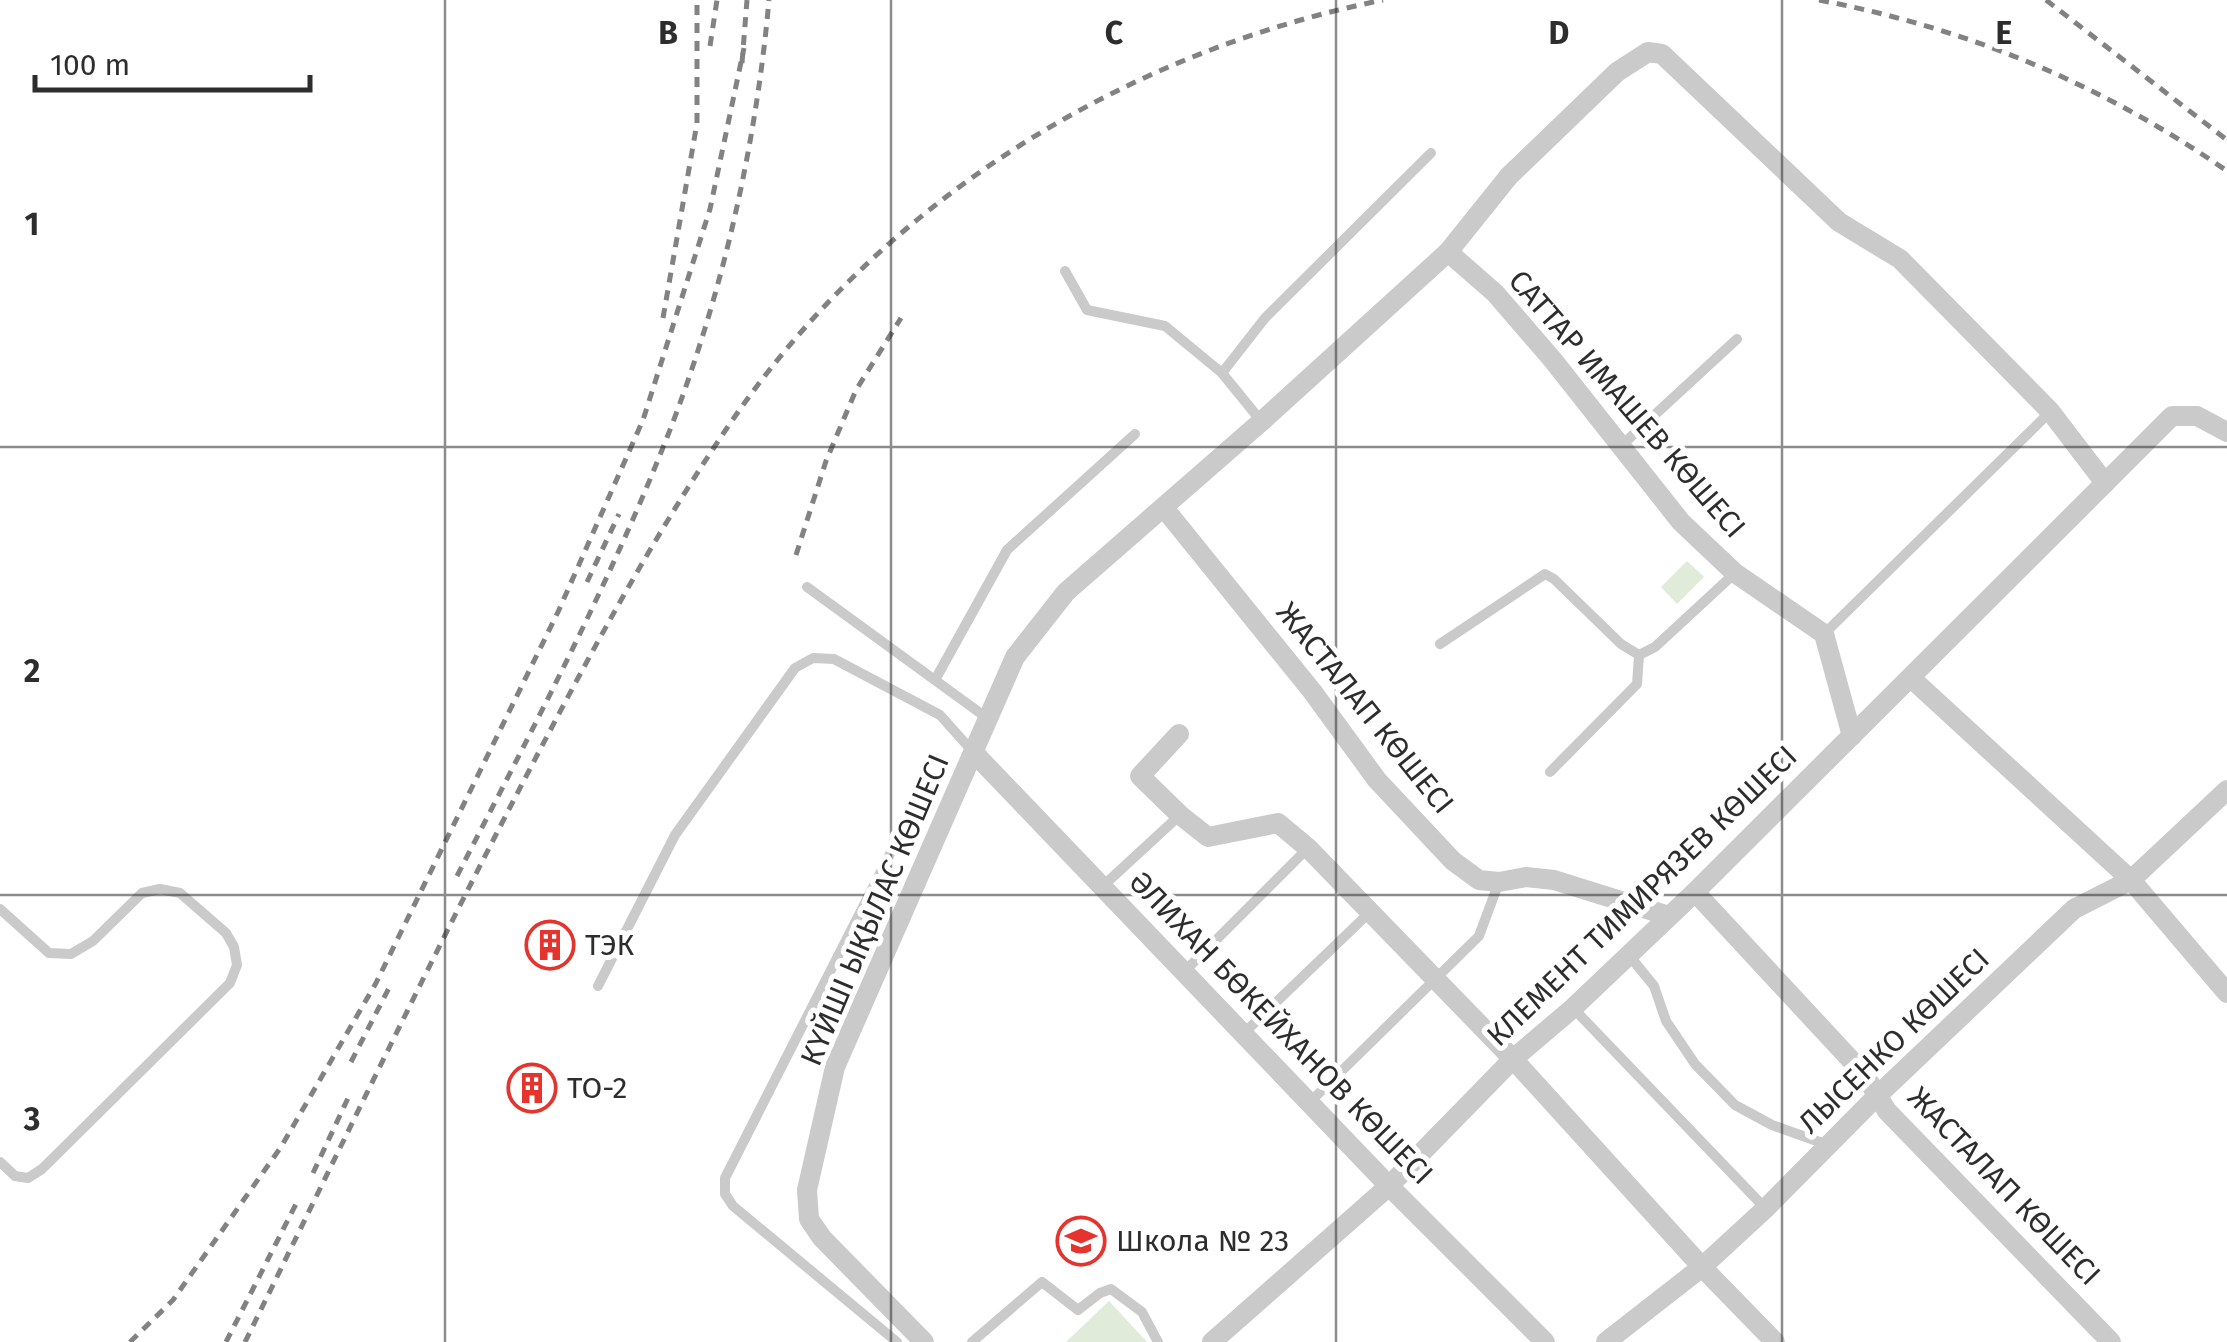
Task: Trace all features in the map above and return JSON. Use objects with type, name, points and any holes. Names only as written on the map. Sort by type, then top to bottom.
[{"type":"street","name":"КҮЙШІ ЫҚЫЛАС КӨШЕСІ","points":[[916,1340],[822,1238],[809,1218],[808,1190],[836,1067],[1016,657],[1066,592],[1262,422],[1448,252],[1509,176],[1617,72],[1648,52],[1662,54],[1839,222],[1900,259],[2050,411]]},
{"type":"street","name":"САТТАР ИМАШЕВ КӨШЕСІ","points":[[1448,252],[1495,293],[1681,522],[1735,573],[1824,634]]},
{"type":"street","points":[[2050,411],[2105,484]]},
{"type":"street","name":"КЛЕМЕНТ ТИМИРЯЗЕВ КӨШЕСІ","points":[[1212,1342],[1389,1186],[1513,1059],[1574,1008],[1627,953],[1695,892],[2172,416],[2197,416],[2227,432]]},
{"type":"street","name":"ЖАСТАЛАП КӨШЕСІ","points":[[1164,508],[1312,692],[1377,780],[1453,861],[1479,880],[1554,880],[1669,916]]},
{"type":"street","points":[[1824,634],[1852,736]]},
{"type":"street","points":[[1911,678],[2131,880],[2222,978]]},
{"type":"street","points":[[1179,734],[1140,776],[1208,838],[1278,822],[1308,848],[1513,1059],[1702,1268],[1775,1342]]},
{"type":"street","name":"ӘЛИХАН БӨКЕЙХАНОВ КӨШЕСI","points":[[975,754],[1389,1186],[1545,1342]]},
{"type":"street","name":"ЛЫСЕНКО КӨШЕСІ","points":[[1606,1342],[1702,1268],[1766,1209],[1877,1096],[2074,910],[2131,880],[2227,790]]},
{"type":"street","name":"ЖАСТАЛАП КӨШЕСІ","points":[[1695,892],[1864,1074],[1888,1111],[2112,1342]]},
{"type":"lane","points":[[1222,373],[1265,318],[1431,153]]},
{"type":"lane","points":[[1065,271],[1088,310],[1164,326],[1222,373],[1262,422]]},
{"type":"lane","points":[[1621,446],[1737,339]]},
{"type":"lane","points":[[1824,634],[2050,411]]},
{"type":"lane","points":[[935,680],[1008,550],[1135,434]]},
{"type":"lane","points":[[1638,655],[1655,648],[1735,573]]},
{"type":"lane","points":[[1440,644],[1545,574],[1638,655]]},
{"type":"lane","points":[[807,587],[988,718]]},
{"type":"lane","points":[[1550,772],[1636,684],[1638,655]]},
{"type":"lane","points":[[598,986],[674,835],[796,668],[813,658],[834,659],[940,715],[975,754]]},
{"type":"lane","points":[[1103,886],[1180,816]]},
{"type":"lane","points":[[893,848],[725,1178],[726,1194],[733,1206],[897,1342]]},
{"type":"lane","points":[[1183,972],[1308,848]]},
{"type":"lane","points":[[1309,1103],[1478,936],[1498,882]]},
{"type":"lane","points":[[0,908],[49,953],[71,954],[93,941],[142,893],[160,889],[180,893],[226,933],[237,964],[230,983],[42,1169],[28,1178],[15,1176],[0,1162]]},
{"type":"lane","points":[[1243,1034],[1370,912]]},
{"type":"lane","points":[[1627,953],[1654,986],[1666,1021],[1695,1064],[1736,1105],[1772,1125],[1829,1145]]},
{"type":"lane","points":[[1574,1008],[1766,1209]]},
{"type":"lane","points":[[972,1342],[1042,1282],[1078,1310],[1100,1293],[1111,1290],[1120,1294],[1142,1312],[1158,1342]]},
{"type":"green space","points":[[1687,561],[1704,577],[1677,604],[1661,587]]},
{"type":"green space","points":[[1109,1301],[1147,1342],[1066,1342]]},
{"type":"railway","points":[[663,318],[697,123],[697,0]]},
{"type":"railway","points":[[710,46],[717,0]]},
{"type":"railway","points":[[742,63],[747,0]]},
{"type":"railway","points":[[457,876],[598,595],[673,422],[708,319],[735,214],[756,108],[769,0]]},
{"type":"railway","points":[[245,1342],[450,926],[593,650],[698,471],[788,347],[856,274],[932,208],[1013,150],[1100,100],[1191,58],[1285,24],[1383,0]]},
{"type":"railway","points":[[1819,0],[1929,27],[2032,64],[2131,112],[2227,171]]},
{"type":"railway","points":[[2046,0],[2227,140]]},
{"type":"railway","points":[[130,1342],[173,1300],[281,1147],[376,983],[558,612],[643,420],[710,209],[744,48]]},
{"type":"railway","points":[[796,555],[826,461],[856,390],[901,318]]},
{"type":"railway","points":[[587,582],[619,514]]},
{"type":"railway","points":[[351,1062],[392,982]]},
{"type":"railway","points":[[313,1173],[349,1096]]},
{"type":"railway","points":[[226,1342],[296,1204]]},
{"type":"place","name":"ТЭК","points":[[550,945]]},
{"type":"place","name":"ТО-2","points":[[532,1088]]},
{"type":"place","name":"Школа № 23","points":[[1081,1241]]}]
